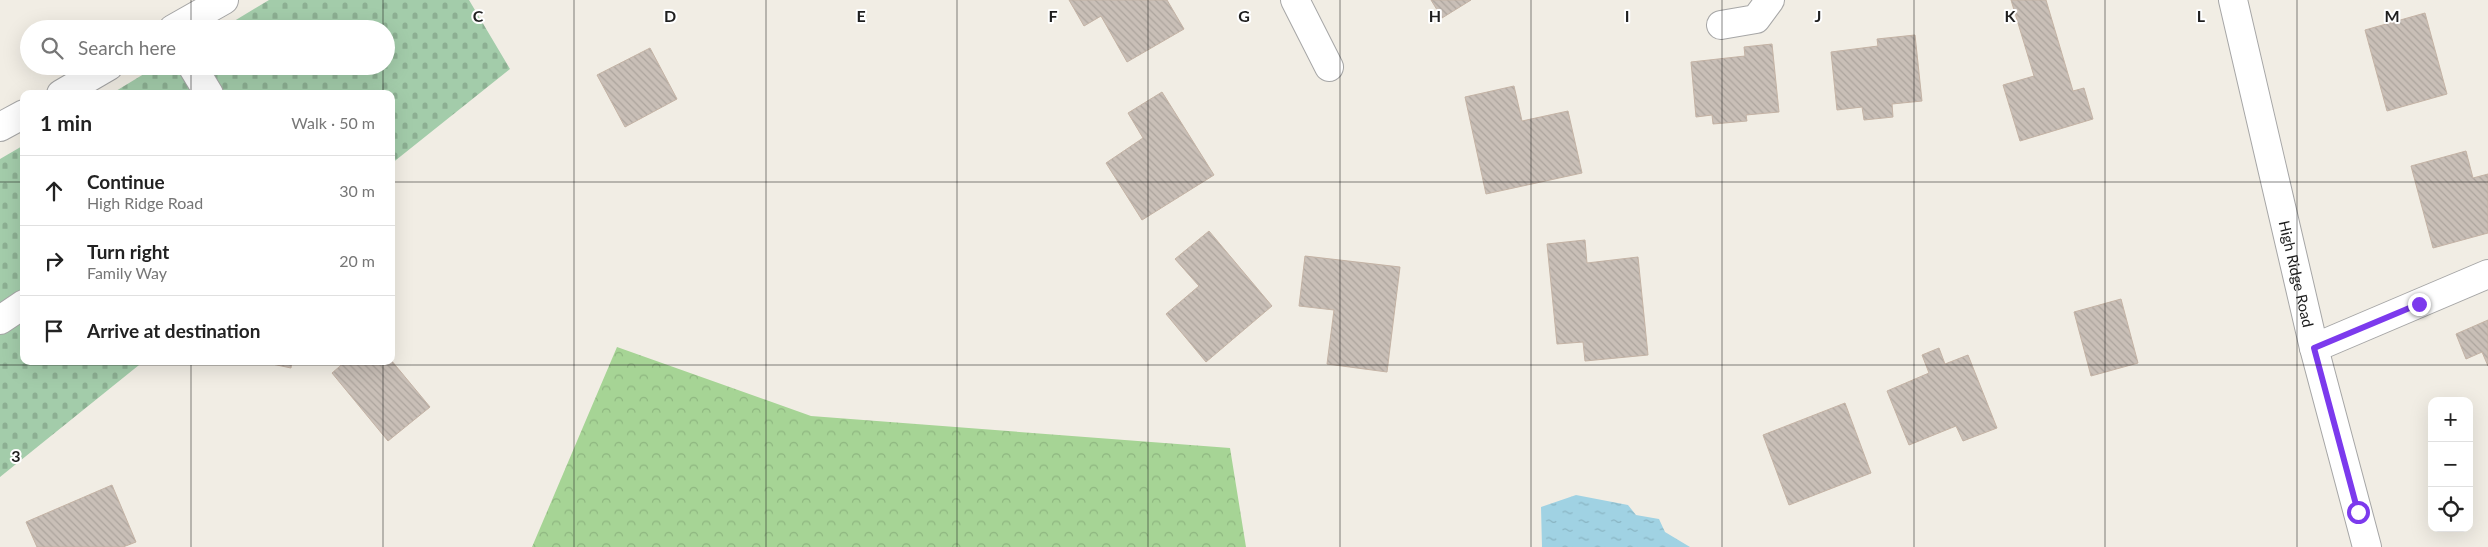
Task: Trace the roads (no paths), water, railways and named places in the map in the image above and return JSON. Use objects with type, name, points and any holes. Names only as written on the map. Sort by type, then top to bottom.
[{"type":"street","points":[[189,20],[224,0]]},
{"type":"street","points":[[1295,0],[1329,67]]},
{"type":"street","points":[[1721,26],[1756,19],[1770,0]]},
{"type":"street","name":"High Ridge Road","points":[[2233,0],[2314,348],[2368,547]]},
{"type":"street","points":[[68,90],[94,75]]},
{"type":"street","points":[[197,75],[207,90]]},
{"type":"street","points":[[0,127],[20,116]]},
{"type":"street","points":[[2314,348],[2488,274]]},
{"type":"street","points":[[0,320],[20,307]]},
{"type":"water","points":[[1576,495],[1628,505],[1636,515],[1659,519],[1665,532],[1690,547],[1542,547],[1541,507]]}]
